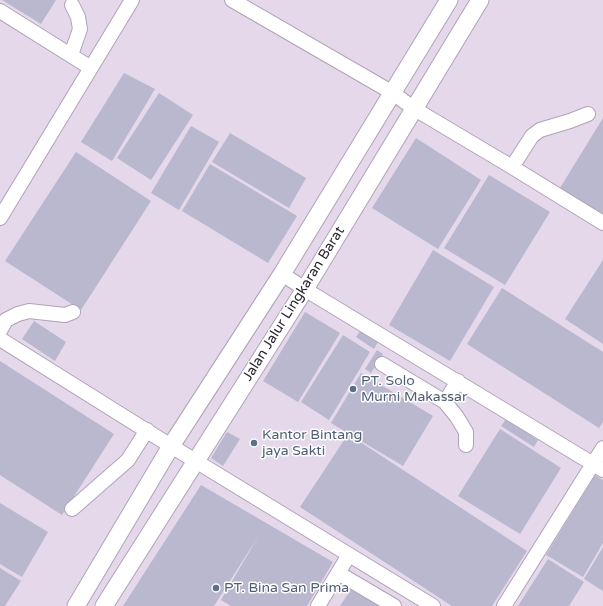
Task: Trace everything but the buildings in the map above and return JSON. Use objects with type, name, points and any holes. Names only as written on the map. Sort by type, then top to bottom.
[{"type":"main road","name":"Jalan Jalur Lingkaran Barat","points":[[76,606],[171,446],[282,274],[449,0]]},
{"type":"main road","name":"Jalan Jalur Lingkaran Barat","points":[[104,606],[305,289],[413,108],[480,0]]},
{"type":"street","points":[[0,218],[132,0]]},
{"type":"street","points":[[232,0],[393,93],[413,108],[512,166],[603,223]]},
{"type":"street","points":[[71,55],[80,29],[78,17],[72,5]]},
{"type":"street","points":[[0,11],[91,68]]},
{"type":"street","points":[[512,166],[532,136],[540,130],[588,114]]},
{"type":"street","points":[[282,274],[598,467]]},
{"type":"street","points":[[0,331],[6,320],[18,314],[29,311],[65,314],[73,312]]},
{"type":"street","points":[[0,339],[195,461],[433,606]]},
{"type":"street","points":[[382,364],[445,402],[457,417],[466,432],[466,445]]},
{"type":"street","points":[[445,402],[458,381]]},
{"type":"street","points":[[72,509],[128,460],[147,430]]},
{"type":"street","points":[[504,606],[598,467],[603,448]]},
{"type":"street","points":[[318,606],[349,555]]},
{"type":"street","points":[[338,573],[394,606]]},
{"type":"shaded area","points":[[0,0],[603,0],[603,606],[0,606]]},
{"type":"place","name":"PT. Solo Murni Makassar","points":[[353,389]]},
{"type":"place","name":"Kantor Bintang jaya Sakti","points":[[254,443]]},
{"type":"place","name":"PT. Bina San Prima","points":[[216,588]]}]
